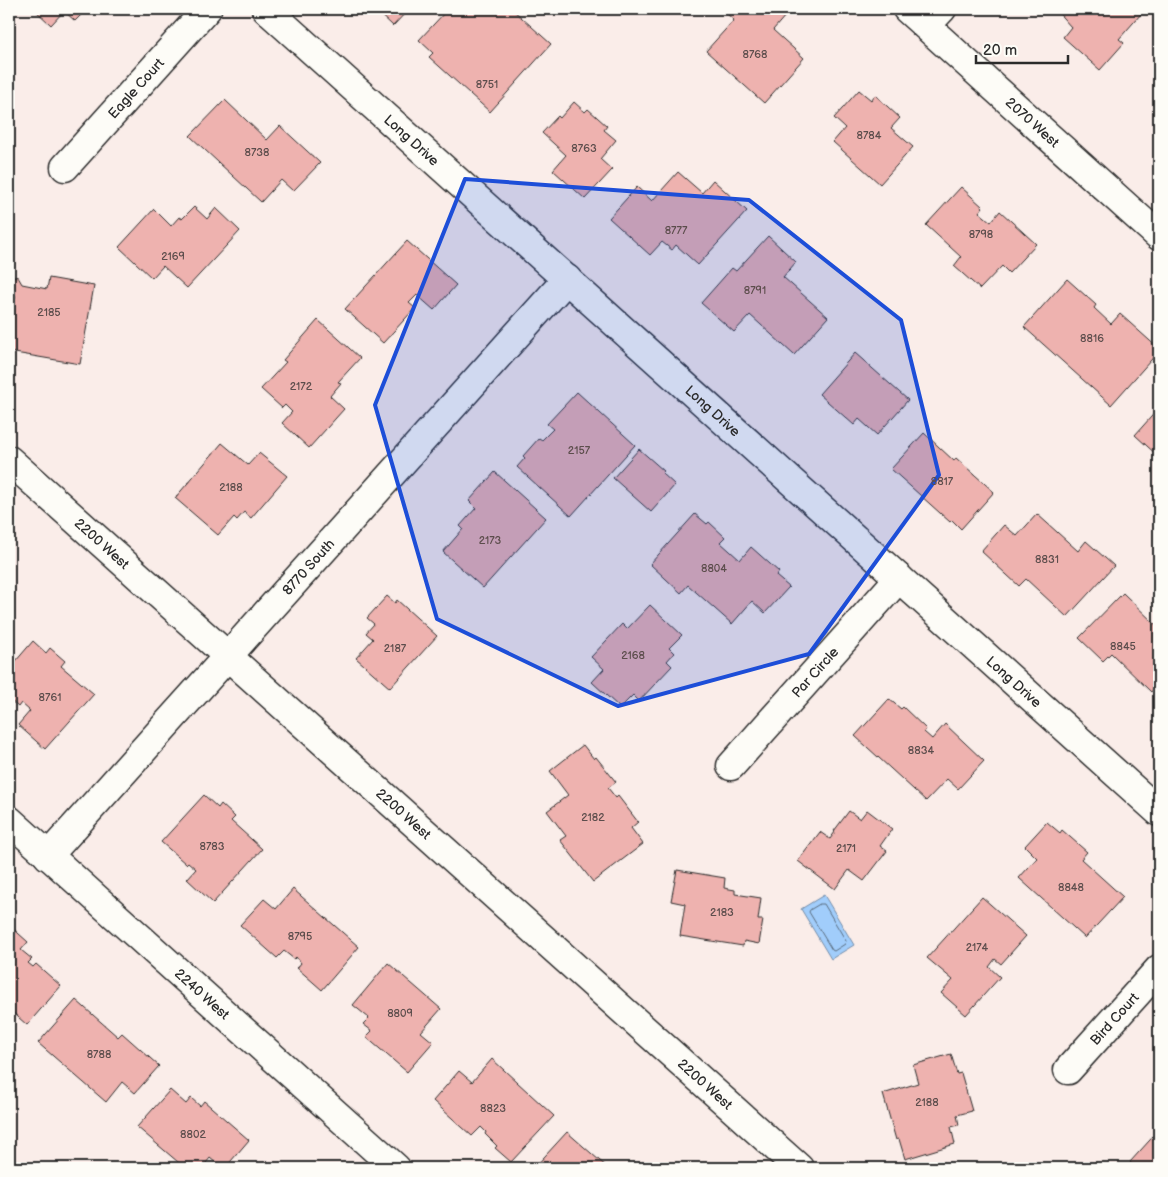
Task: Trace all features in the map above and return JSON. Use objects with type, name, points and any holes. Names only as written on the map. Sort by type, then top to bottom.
[{"type":"street","name":"Eagle Court","points":[[65,167],[207,9]]},
{"type":"street","name":"Long Drive","points":[[266,9],[1159,812]]},
{"type":"street","name":"2070 West","points":[[907,9],[934,18],[1159,236]]},
{"type":"street","name":"8770 South","points":[[48,856],[567,279]]},
{"type":"street","name":"2200 West","points":[[9,460],[799,1168]]},
{"type":"street","name":"Par Circle","points":[[731,766],[899,578]]},
{"type":"street","name":"2240 West","points":[[9,820],[396,1168]]},
{"type":"street","name":"Bird Court","points":[[1068,1070],[1159,969]]},
{"type":"highlighted area","points":[[465,179],[749,200],[901,320],[939,475],[809,654],[618,706],[437,619],[375,405]]},
{"type":"water","points":[[824,895],[854,945],[831,959],[801,909]]},
{"type":"building","points":[[34,9],[87,9],[75,21],[64,11],[51,25]]},
{"type":"building","points":[[375,9],[409,9],[393,26]]},
{"type":"building","points":[[448,9],[465,9],[468,11],[471,9],[512,9],[551,44],[490,112],[429,57],[433,53],[419,40]]},
{"type":"building","points":[[721,9],[778,9],[786,15],[773,30],[804,58],[764,103],[706,51],[734,20]]},
{"type":"building","points":[[1055,9],[1135,9],[1141,14],[1119,39],[1124,43],[1100,70],[1063,37],[1071,27]]},
{"type":"building","points":[[859,90],[871,100],[875,95],[900,118],[891,128],[913,147],[880,184],[833,142],[845,128],[834,118]]},
{"type":"building","points":[[225,100],[267,140],[280,126],[320,163],[293,191],[281,180],[261,202],[190,136]]},
{"type":"building","points":[[574,102],[585,112],[588,109],[607,126],[604,130],[616,140],[600,159],[612,170],[585,199],[553,170],[566,155],[542,133],[558,116],[560,118]]},
{"type":"building","points":[[678,172],[702,193],[713,180],[747,211],[698,265],[676,245],[672,250],[662,242],[650,255],[609,218],[637,187],[652,201]]},
{"type":"building","points":[[961,187],[983,207],[979,212],[991,222],[1000,211],[1036,244],[1009,273],[1002,266],[980,289],[954,266],[961,257],[926,225]]},
{"type":"building","points":[[194,207],[207,219],[216,208],[240,231],[187,288],[163,266],[152,278],[119,247],[154,209],[171,226],[179,217],[182,219]]},
{"type":"building","points":[[768,236],[796,262],[783,277],[828,317],[794,355],[750,315],[734,332],[701,303],[732,268],[736,271]]},
{"type":"building","points":[[407,241],[456,285],[434,310],[417,295],[409,303],[415,308],[383,343],[345,309]]},
{"type":"building","points":[[9,275],[18,277],[22,284],[47,289],[49,278],[94,286],[80,364],[9,352],[12,325],[9,325],[9,298],[15,299],[15,295],[9,294]]},
{"type":"building","points":[[1067,279],[1096,305],[1094,308],[1111,324],[1120,314],[1159,349],[1111,405],[1024,327]]},
{"type":"building","points":[[318,320],[360,358],[338,382],[341,383],[330,396],[344,409],[309,448],[282,423],[292,412],[285,405],[282,408],[261,389],[286,362],[283,360]]},
{"type":"building","points":[[855,353],[908,400],[877,435],[859,419],[854,425],[819,394]]},
{"type":"building","points":[[577,392],[635,445],[571,516],[517,467],[525,458],[523,456],[539,438],[542,440],[553,429],[547,424]]},
{"type":"building","points":[[1159,408],[1159,457],[1135,435]]},
{"type":"building","points":[[924,433],[954,461],[956,458],[994,492],[961,529],[952,520],[950,522],[891,469]]},
{"type":"building","points":[[222,443],[248,465],[259,453],[287,476],[251,518],[244,512],[237,520],[234,517],[218,535],[175,498]]},
{"type":"building","points":[[639,449],[664,471],[662,473],[675,485],[651,512],[613,478]]},
{"type":"building","points":[[495,472],[546,518],[483,588],[443,552],[463,529],[460,526],[476,508],[469,501]]},
{"type":"building","points":[[695,514],[707,524],[709,522],[725,537],[720,542],[740,560],[751,547],[779,572],[776,576],[789,587],[765,613],[752,601],[732,624],[688,585],[681,593],[650,564]]},
{"type":"building","points":[[1037,514],[1078,551],[1086,541],[1114,566],[1067,617],[1026,579],[1019,586],[981,551],[1004,525],[1017,536]]},
{"type":"building","points":[[1123,593],[1159,628],[1159,683],[1151,692],[1111,653],[1103,661],[1079,638]]},
{"type":"building","points":[[387,596],[395,603],[397,600],[437,636],[390,688],[356,658],[373,639],[366,633],[374,624],[367,618]]},
{"type":"building","points":[[650,605],[682,635],[669,648],[674,653],[667,661],[672,666],[639,701],[633,695],[620,708],[592,682],[604,669],[591,657],[622,624],[627,629]]},
{"type":"building","points":[[33,641],[46,653],[50,648],[65,661],[61,666],[94,694],[45,749],[18,725],[30,711],[21,703],[18,707],[9,699],[9,669]]},
{"type":"building","points":[[889,699],[901,709],[903,707],[926,729],[924,732],[932,739],[945,724],[984,761],[958,789],[947,779],[926,801],[855,736]]},
{"type":"building","points":[[583,745],[594,759],[596,757],[616,782],[608,788],[616,798],[618,796],[638,822],[631,828],[643,844],[593,882],[560,840],[566,836],[547,811],[568,795],[550,771]]},
{"type":"building","points":[[204,795],[218,808],[221,804],[235,817],[231,821],[262,849],[213,903],[187,879],[196,869],[188,862],[186,864],[161,842]]},
{"type":"building","points":[[867,810],[892,829],[880,846],[887,851],[864,881],[849,870],[835,889],[798,861],[820,832],[830,839],[849,811],[860,819]]},
{"type":"building","points":[[1047,822],[1060,833],[1062,830],[1087,852],[1081,859],[1123,897],[1085,938],[1019,878],[1037,858],[1025,846]]},
{"type":"building","points":[[677,870],[725,878],[724,888],[735,890],[735,894],[761,898],[758,920],[763,920],[759,944],[744,941],[743,946],[680,936],[685,904],[671,901]]},
{"type":"building","points":[[293,889],[359,947],[322,990],[297,968],[301,963],[296,957],[294,959],[284,951],[277,958],[240,925],[264,899],[276,909]]},
{"type":"building","points":[[982,897],[1026,936],[1001,964],[995,959],[989,967],[1000,977],[966,1015],[941,993],[953,980],[927,958]]},
{"type":"building","points":[[9,925],[28,942],[21,950],[32,959],[28,963],[33,967],[36,964],[61,986],[27,1025],[9,1009]]},
{"type":"building","points":[[388,963],[441,1009],[421,1032],[433,1042],[407,1072],[366,1037],[372,1031],[363,1024],[369,1018],[353,1005]]},
{"type":"building","points":[[76,1000],[118,1037],[122,1033],[159,1066],[135,1093],[122,1082],[106,1102],[38,1043]]},
{"type":"building","points":[[951,1054],[957,1074],[961,1073],[972,1111],[957,1115],[959,1125],[951,1127],[955,1144],[905,1159],[899,1139],[896,1140],[883,1094],[918,1083],[913,1065]]},
{"type":"building","points":[[492,1059],[554,1116],[511,1162],[495,1148],[497,1146],[481,1127],[472,1136],[433,1101],[459,1071],[472,1082]]},
{"type":"building","points":[[170,1090],[186,1104],[191,1098],[200,1106],[204,1101],[249,1140],[225,1168],[222,1168],[210,1158],[202,1168],[185,1168],[137,1127]]},
{"type":"building","points":[[1159,1130],[1159,1168],[1136,1168],[1130,1162]]},
{"type":"building","points":[[567,1132],[608,1168],[534,1168]]}]
